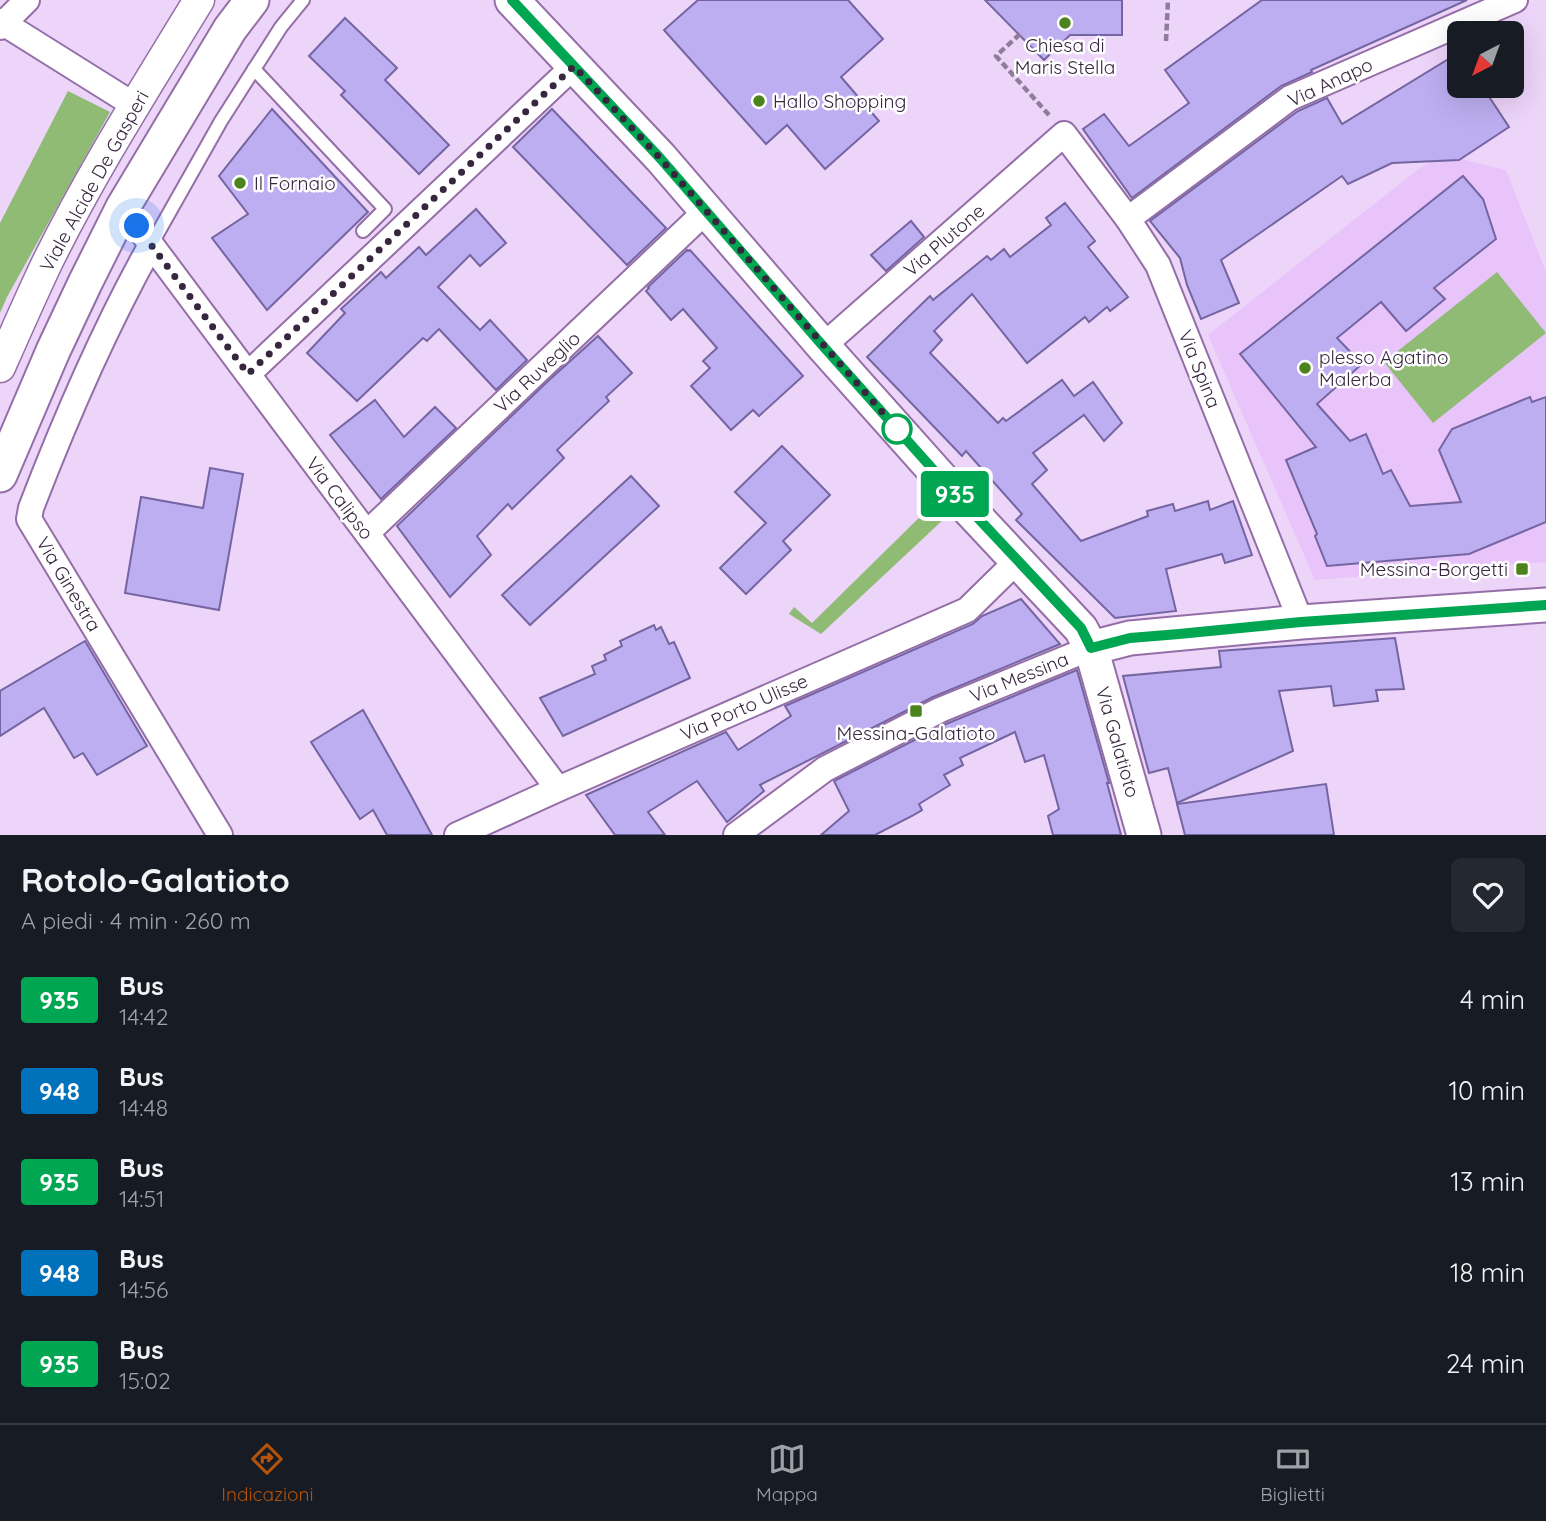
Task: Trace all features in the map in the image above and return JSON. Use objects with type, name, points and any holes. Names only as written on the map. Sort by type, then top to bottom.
[{"type":"main road","name":"Viale Alcide De Gasperi","points":[[2,470],[79,295],[123,207],[230,29],[252,0]]},
{"type":"main road","name":"Via Galatioto","points":[[512,0],[660,158],[964,504],[1081,628],[1091,648],[1144,835]]},
{"type":"main road","name":"Via Messina","points":[[1091,648],[1130,638],[1546,604]]},
{"type":"street","points":[[27,0],[1,24],[134,104]]},
{"type":"street","name":"Viale Alcide De Gasperi","points":[[0,367],[47,263],[134,104],[199,0]]},
{"type":"street","name":"Via Anapo","points":[[1128,219],[1290,98],[1515,0]]},
{"type":"street","points":[[248,374],[574,66]]},
{"type":"street","name":"Via Spina","points":[[1064,134],[1128,219],[1158,265],[1301,622]]},
{"type":"street","name":"Via Plutone","points":[[823,346],[1064,134]]},
{"type":"street","name":"Via Calipso","points":[[123,207],[558,789]]},
{"type":"street","name":"Via Ruveglio","points":[[367,533],[706,211]]},
{"type":"street","name":"Via Ginestra","points":[[151,245],[120,302],[59,435],[29,519],[220,835]]},
{"type":"street","points":[[2,470],[30,446],[59,435]]},
{"type":"street","name":"Via Porto Ulisse","points":[[457,835],[967,610],[1017,561]]},
{"type":"street","name":"Via Messina","points":[[736,835],[825,769],[940,710],[1091,648]]},
{"type":"lane","points":[[151,245],[221,121],[281,27],[303,0]]},
{"type":"lane","points":[[254,69],[385,209],[363,231]]},
{"type":"path","points":[[1166,41],[1168,0]]},
{"type":"path","points":[[1020,34],[996,56],[1064,134]]},
{"type":"shaded area","points":[[1441,154],[1506,170],[1546,272],[1546,562],[1315,580],[1208,335]]},
{"type":"green space","points":[[68,91],[110,112],[0,313],[0,223]]},
{"type":"green space","points":[[1497,272],[1546,333],[1433,423],[1384,362]]},
{"type":"green space","points":[[931,506],[945,518],[821,634],[789,614],[794,607],[812,623]]},
{"type":"building","points":[[698,0],[848,0],[883,39],[841,77],[879,121],[825,169],[787,125],[766,144],[664,30]]},
{"type":"building","name":"Chiesa di Maris Stella","points":[[985,0],[1122,0],[1122,35],[1070,35],[1044,60]]},
{"type":"building","points":[[1262,0],[1467,0],[1281,86],[1132,198],[1083,129],[1104,114],[1129,146],[1189,103],[1165,70]]},
{"type":"building","points":[[345,18],[397,68],[385,80],[449,145],[419,174],[341,95],[345,91],[309,56]]},
{"type":"building","points":[[1447,60],[1447,98],[1490,98],[1509,127],[1459,160],[1392,163],[1348,184],[1342,176],[1221,260],[1239,303],[1201,319],[1187,285],[1180,258],[1150,221],[1298,111],[1327,98],[1342,124]]},
{"type":"building","points":[[272,109],[368,212],[267,310],[212,238],[248,214],[219,176]]},
{"type":"building","points":[[552,109],[666,228],[627,265],[513,147]]},
{"type":"building","name":"plesso Agatino Malerba","points":[[1463,176],[1483,199],[1496,239],[1434,288],[1445,299],[1406,331],[1381,302],[1337,338],[1362,364],[1317,404],[1350,441],[1366,434],[1383,474],[1391,470],[1410,506],[1461,502],[1439,450],[1452,429],[1530,397],[1532,402],[1546,397],[1546,522],[1469,554],[1327,566],[1315,536],[1317,534],[1286,460],[1316,447],[1240,354]]},
{"type":"building","points":[[1065,203],[1095,241],[1088,247],[1128,297],[1110,311],[1107,307],[1089,322],[1085,317],[1027,363],[972,294],[934,331],[942,340],[930,353],[998,423],[1003,418],[1006,421],[1062,380],[1074,396],[1093,382],[1122,423],[1104,441],[1084,415],[1033,453],[1047,470],[1032,484],[1081,541],[1148,516],[1147,511],[1173,504],[1175,511],[1208,501],[1210,510],[1233,501],[1252,555],[1225,563],[1222,554],[1166,569],[1176,611],[1115,618],[1016,520],[1022,514],[966,451],[962,456],[867,357],[930,296],[933,300],[987,256],[991,260],[1004,249],[1010,257],[1051,225],[1046,218]]},
{"type":"building","points":[[476,209],[506,243],[480,266],[470,255],[438,287],[480,330],[490,320],[527,360],[496,390],[439,329],[427,341],[423,338],[357,401],[307,353],[345,313],[341,309],[381,272],[386,278],[419,247],[426,255]]},
{"type":"building","points":[[911,221],[924,237],[886,271],[871,255]]},
{"type":"building","points":[[690,250],[803,376],[759,416],[753,410],[731,430],[691,386],[710,368],[703,361],[717,348],[683,309],[671,320],[646,291]]},
{"type":"building","points":[[598,336],[632,373],[606,397],[609,401],[557,450],[564,458],[512,509],[508,504],[477,536],[491,555],[450,597],[397,526]]},
{"type":"building","points":[[375,400],[404,437],[435,407],[456,428],[381,499],[330,435]]},
{"type":"building","points":[[782,446],[830,495],[783,541],[791,550],[746,594],[720,568],[766,523],[735,492]]},
{"type":"building","points":[[210,468],[243,474],[219,610],[125,593],[141,497],[203,508]]},
{"type":"building","points":[[631,476],[659,506],[530,625],[502,595]]},
{"type":"building","points":[[1021,599],[1060,644],[933,697],[760,785],[764,791],[727,822],[697,781],[648,812],[665,835],[615,835],[586,795],[726,732],[738,750],[791,716],[785,706],[973,624],[982,616]]},
{"type":"building","points":[[654,625],[656,630],[661,627],[669,644],[674,642],[690,678],[563,736],[540,698],[595,674],[592,666],[606,660],[604,655],[622,646],[620,641]]},
{"type":"building","points":[[1395,638],[1404,689],[1376,690],[1378,701],[1334,706],[1331,686],[1279,691],[1293,751],[1177,803],[1168,768],[1149,773],[1123,676],[1221,667],[1219,651]]},
{"type":"building","points":[[85,641],[147,746],[97,775],[83,753],[74,758],[44,708],[0,736],[0,691]]},
{"type":"building","points":[[1077,670],[1121,835],[1053,835],[1048,816],[1059,809],[1044,755],[1025,762],[1015,732],[960,758],[963,765],[944,775],[950,785],[919,804],[922,810],[912,816],[875,835],[821,835],[849,811],[834,781],[946,724]]},
{"type":"building","points":[[363,710],[432,835],[387,835],[373,810],[360,819],[311,742]]},
{"type":"building","points":[[1326,784],[1334,835],[1185,835],[1177,804]]},
{"type":"bus line","name":"935","points":[[512,0],[660,158],[946,484],[1081,628],[1091,648],[1130,638],[1301,622],[1546,605]]},
{"type":"place","name":"Chiesa di Maris Stella","points":[[1065,23]]},
{"type":"place","name":"Hallo Shopping","points":[[759,101]]},
{"type":"place","name":"Il Fornaio","points":[[240,183]]},
{"type":"place","name":"plesso Agatino Malerba","points":[[1305,368]]},
{"type":"place","name":"Messina-Borgetti","points":[[1522,569]]},
{"type":"place","name":"Messina-Galatioto","points":[[916,711]]},
{"type":"route","points":[[137,226],[248,374],[574,66],[660,158],[897,429]]}]
